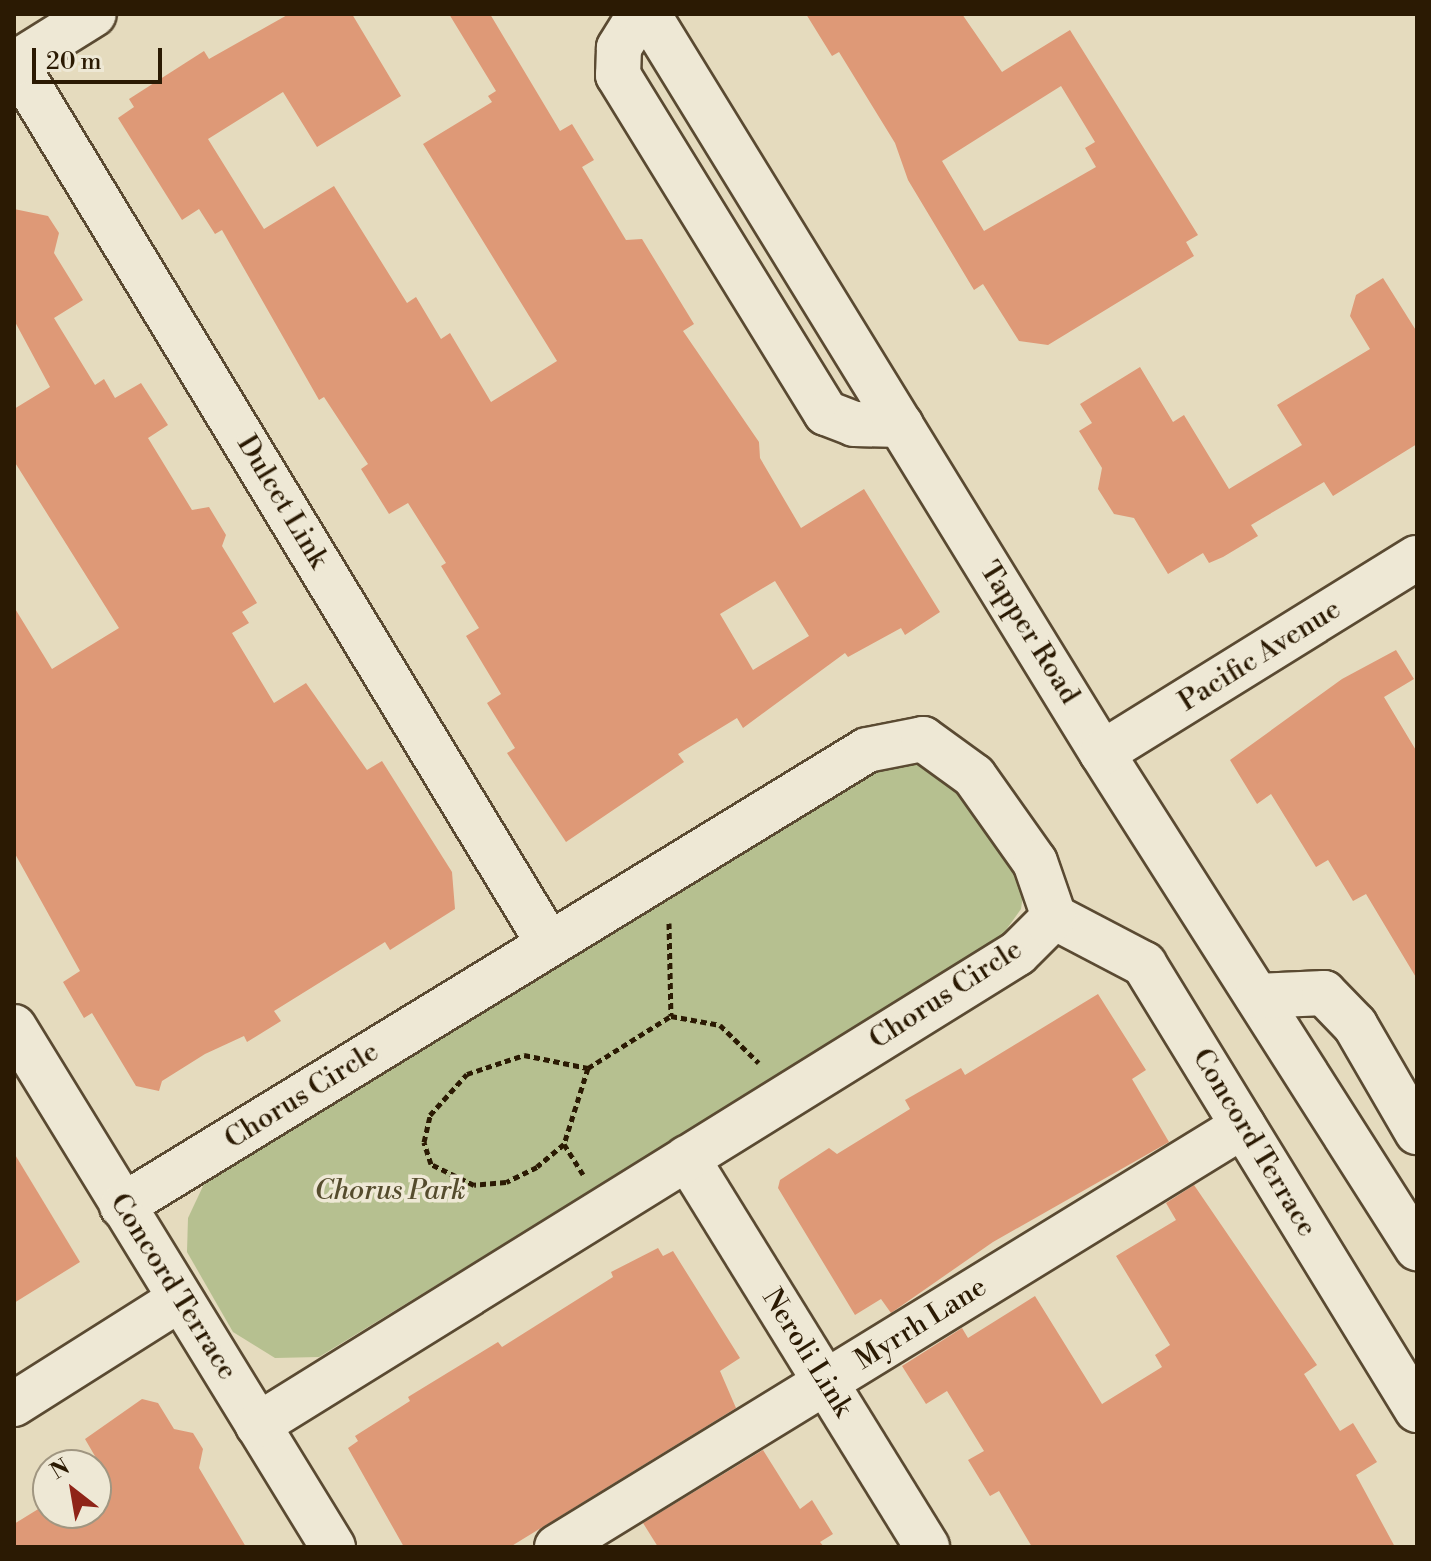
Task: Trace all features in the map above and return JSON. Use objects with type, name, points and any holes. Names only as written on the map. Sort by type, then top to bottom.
[{"type":"street","points":[[15,63],[94,14]]},
{"type":"street","points":[[640,14],[619,48],[618,75],[826,413],[854,424],[901,425]]},
{"type":"street","name":"Tapper Road","points":[[648,14],[1102,753],[1417,1248]]},
{"type":"street","name":"Dulcet Link","points":[[15,63],[549,944]]},
{"type":"street","name":"Pacific Avenue","points":[[1102,753],[1417,558]]},
{"type":"street","name":"Chorus Circle","points":[[122,1206],[867,750],[923,739],[974,776],[1035,862],[1054,917],[1018,953],[258,1425]]},
{"type":"street","name":"Concord Terrace","points":[[1054,917],[1144,964],[1417,1410]]},
{"type":"street","points":[[1257,996],[1324,993],[1355,1025],[1417,1132]]},
{"type":"street","name":"Concord Terrace","points":[[14,1027],[333,1547]]},
{"type":"street","name":"Myrrh Lane","points":[[557,1547],[1243,1126]]},
{"type":"street","name":"Neroli Link","points":[[687,1158],[927,1547]]},
{"type":"street","points":[[14,1404],[180,1299]]},
{"type":"path","points":[[646,885],[673,936],[671,1016]]},
{"type":"path","points":[[588,1068],[524,1055],[467,1074],[430,1115],[424,1142],[431,1164],[474,1185],[506,1182],[537,1167],[564,1144],[588,1068],[671,1016],[735,1034],[783,1100]]},
{"type":"green space","name":"Chorus Park","points":[[913,755],[968,780],[1024,888],[1021,909],[998,941],[319,1357],[275,1358],[233,1332],[187,1252],[188,1218],[204,1184],[894,759]]},
{"type":"building","points":[[289,14],[352,14],[401,96],[317,147],[283,92],[208,139],[264,229],[334,186],[407,303],[416,297],[441,339],[450,333],[491,402],[557,361],[423,144],[492,102],[488,96],[496,91],[449,14],[490,14],[560,131],[572,124],[594,160],[582,167],[626,240],[642,239],[694,324],[683,331],[759,442],[760,458],[801,528],[864,489],[940,612],[905,635],[901,628],[848,657],[845,653],[743,728],[737,718],[678,754],[684,762],[566,842],[507,753],[515,748],[487,703],[501,694],[466,636],[479,628],[441,566],[446,563],[408,503],[389,514],[361,469],[368,464],[324,397],[319,400],[222,230],[215,234],[199,209],[182,220],[118,118],[134,107],[129,99],[204,51],[209,59]],"holes":[[[775,581],[809,636],[753,670],[720,614]]]},
{"type":"building","points":[[806,14],[962,14],[1002,72],[1070,30],[1198,235],[1186,242],[1194,256],[1048,345],[1019,341],[983,284],[974,290],[908,180],[895,143],[839,52],[832,56]],"holes":[[[1061,86],[1095,142],[1085,148],[1096,167],[984,231],[942,161]]]},
{"type":"building","points":[[14,209],[48,216],[59,233],[54,253],[83,300],[54,318],[95,385],[104,379],[115,398],[141,383],[168,425],[148,438],[192,510],[209,507],[226,535],[222,546],[257,603],[242,612],[249,623],[232,633],[274,703],[306,683],[367,770],[382,761],[452,872],[455,909],[390,950],[385,942],[274,1011],[281,1021],[247,1042],[244,1036],[205,1054],[162,1081],[159,1091],[136,1086],[92,1013],[84,1018],[63,982],[80,971],[14,852],[14,607],[52,669],[119,628],[14,461],[14,409],[50,387],[14,320]]},
{"type":"building","points":[[1383,278],[1417,332],[1417,444],[1333,496],[1324,482],[1251,525],[1258,536],[1223,557],[1209,563],[1203,553],[1168,574],[1134,518],[1114,514],[1098,489],[1102,468],[1079,431],[1092,423],[1080,404],[1140,367],[1173,422],[1184,415],[1229,489],[1302,445],[1277,405],[1370,349],[1350,316],[1356,295]]},
{"type":"building","points":[[1396,650],[1414,679],[1384,697],[1417,752],[1417,979],[1366,894],[1353,901],[1328,860],[1316,867],[1271,794],[1257,804],[1230,760],[1342,679]]},
{"type":"building","points":[[1098,994],[1146,1070],[1132,1079],[1169,1142],[993,1242],[891,1313],[881,1299],[855,1315],[778,1188],[780,1180],[829,1148],[837,1154],[910,1109],[905,1100],[961,1068],[965,1075]]},
{"type":"building","points":[[14,1153],[80,1262],[14,1303]]},
{"type":"building","points":[[1194,1185],[1317,1365],[1304,1374],[1340,1431],[1353,1423],[1377,1462],[1356,1475],[1395,1547],[1032,1547],[999,1491],[990,1496],[968,1460],[984,1451],[947,1391],[926,1404],[902,1366],[962,1328],[968,1338],[1035,1296],[1102,1404],[1162,1367],[1155,1355],[1170,1345],[1116,1256],[1176,1220],[1166,1203]]},
{"type":"building","points":[[658,1248],[663,1256],[673,1251],[740,1358],[720,1371],[736,1408],[510,1547],[404,1547],[348,1448],[358,1441],[355,1436],[410,1401],[408,1397],[498,1342],[502,1347],[613,1277],[611,1272]]},
{"type":"building","points":[[142,1399],[158,1403],[174,1429],[193,1433],[203,1449],[199,1468],[246,1547],[14,1547],[14,1524],[32,1513],[32,1529],[112,1529],[112,1449],[91,1449],[85,1439]]},
{"type":"building","points":[[763,1450],[800,1509],[812,1500],[833,1534],[820,1542],[824,1547],[658,1547],[643,1523]]}]
